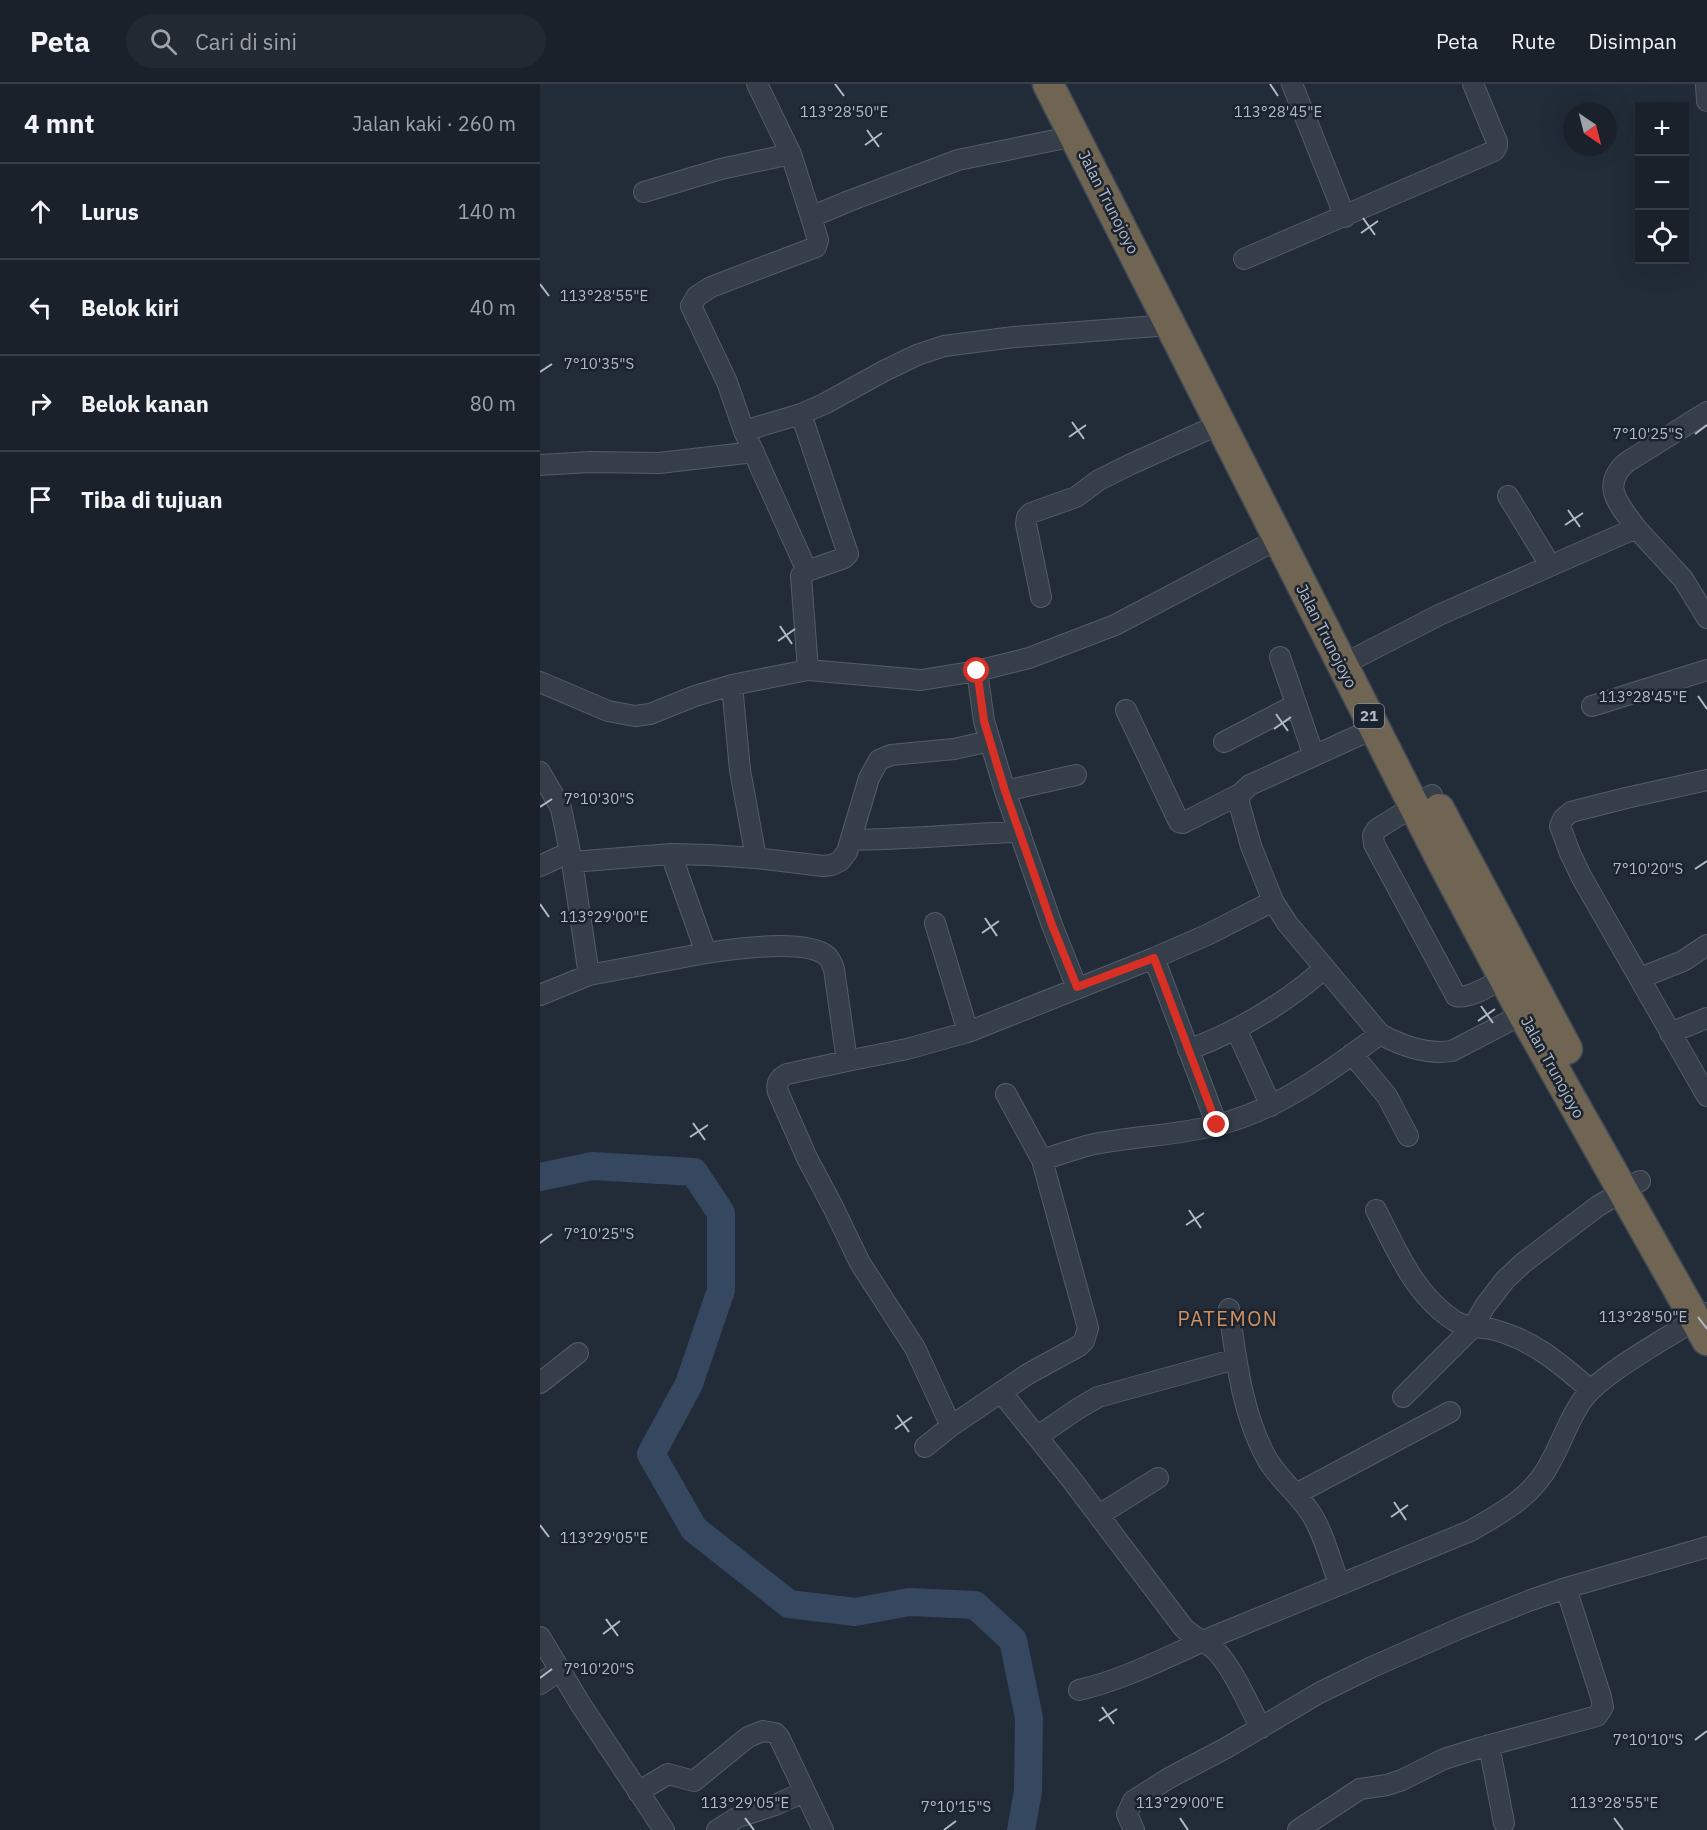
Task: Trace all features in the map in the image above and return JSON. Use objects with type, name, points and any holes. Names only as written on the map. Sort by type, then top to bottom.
[{"type":"highway","name":"Jalan Trunojoyo","points":[[1048,84],[1278,539],[1351,660],[1375,729],[1423,800]]},
{"type":"highway","name":"Jalan Trunojoyo","points":[[1070,84],[1190,324],[1351,660],[1513,972],[1704,1317]]},
{"type":"highway","name":"Jalan Trunojoyo","points":[[1513,972],[1523,1014],[1631,1186]]},
{"type":"street","points":[[757,84],[791,154],[818,240],[816,247],[711,287],[697,296],[692,303],[692,310],[727,382],[744,431],[807,571]]},
{"type":"street","points":[[1292,84],[1345,216]]},
{"type":"street","points":[[1244,259],[1496,149],[1497,142],[1473,84]]},
{"type":"street","points":[[1706,84],[1707,101]]},
{"type":"street","points":[[811,217],[958,160],[1075,135]]},
{"type":"street","points":[[644,192],[721,169],[791,154]]},
{"type":"street","points":[[744,431],[801,414],[917,355],[944,346],[1014,337],[1170,325]]},
{"type":"street","points":[[1707,412],[1627,462],[1613,478],[1614,495],[1636,528],[1683,579],[1707,618]]},
{"type":"street","points":[[801,414],[848,554],[844,558],[807,571],[801,576],[808,670]]},
{"type":"street","points":[[1041,597],[1026,524],[1031,513],[1076,497],[1099,480],[1220,424]]},
{"type":"street","points":[[540,465],[590,462],[659,463],[754,452]]},
{"type":"street","points":[[1508,496],[1550,565]]},
{"type":"street","points":[[1351,660],[1439,615],[1636,528]]},
{"type":"street","points":[[540,682],[608,711],[635,716],[650,714],[695,696],[732,685],[808,670],[921,680],[977,671],[1029,658],[1115,625],[1278,539]]},
{"type":"street","points":[[1280,657],[1314,756]]},
{"type":"street","points":[[1592,706],[1707,670]]},
{"type":"street","points":[[977,671],[984,721],[1005,791],[1052,925],[1077,987]]},
{"type":"street","points":[[732,685],[740,770],[756,858]]},
{"type":"street","points":[[1224,742],[1295,705]]},
{"type":"street","points":[[1126,710],[1179,822],[1240,794],[1250,785],[1375,729]]},
{"type":"street","points":[[540,866],[571,857],[671,855],[756,858],[823,867],[832,865],[844,857],[869,778],[879,760],[891,755],[954,749],[990,741]]},
{"type":"street","points":[[540,772],[551,787],[561,808],[589,975]]},
{"type":"street","points":[[1005,791],[1076,775]]},
{"type":"street","points":[[1707,780],[1571,812],[1561,822],[1561,832],[1582,878],[1707,1096]]},
{"type":"street","points":[[1240,794],[1239,803],[1251,846],[1273,901],[1287,923],[1380,1034],[1397,1043],[1439,1053],[1452,1051],[1523,1014]]},
{"type":"street","points":[[1423,800],[1377,829],[1373,835],[1374,844],[1456,996],[1462,998],[1470,995],[1513,972]]},
{"type":"street","points":[[851,840],[1020,832]]},
{"type":"street","points":[[671,855],[706,953]]},
{"type":"street","points":[[951,1426],[915,1348],[860,1263],[807,1158],[778,1092],[779,1080],[787,1074],[907,1049],[968,1032],[1154,958],[1209,934],[1273,901]]},
{"type":"street","points":[[934,923],[968,1032]]},
{"type":"street","points":[[1640,978],[1683,961],[1707,945]]},
{"type":"street","points":[[540,995],[589,975],[706,953],[786,946],[819,952],[826,955],[834,969],[847,1061]]},
{"type":"street","points":[[1154,958],[1217,1125]]},
{"type":"street","points":[[1188,1050],[1236,1029],[1282,1002],[1324,968]]},
{"type":"street","points":[[1670,1032],[1707,1018]]},
{"type":"street","points":[[1236,1029],[1271,1106]]},
{"type":"street","points":[[1042,1160],[1092,1145],[1175,1134],[1248,1116],[1271,1106],[1305,1086],[1380,1034]]},
{"type":"street","points":[[1352,1054],[1387,1096],[1408,1136]]},
{"type":"street","points":[[925,1447],[951,1426],[1028,1374],[1068,1353],[1084,1341],[1087,1333],[1088,1328],[1042,1160],[1006,1094]]},
{"type":"street","points":[[1403,1397],[1473,1327],[1485,1306],[1505,1280],[1523,1263],[1559,1234],[1631,1186]]},
{"type":"street","points":[[1376,1210],[1420,1290],[1437,1307],[1455,1321],[1473,1327],[1496,1330],[1541,1349],[1591,1390]]},
{"type":"street","points":[[1229,1309],[1246,1406],[1266,1457],[1316,1521],[1339,1584]]},
{"type":"street","points":[[1079,1690],[1126,1676],[1339,1584],[1470,1531],[1509,1509],[1538,1483],[1567,1428],[1591,1390],[1617,1370],[1704,1317]]},
{"type":"street","points":[[540,1383],[578,1353]]},
{"type":"street","points":[[1038,1436],[1098,1397],[1236,1359]]},
{"type":"street","points":[[1001,1392],[1038,1436],[1183,1627],[1196,1639],[1204,1641],[1217,1652],[1261,1728]]},
{"type":"street","points":[[1296,1494],[1450,1412]]},
{"type":"street","points":[[1099,1515],[1158,1478]]},
{"type":"street","points":[[1134,1830],[1127,1814],[1133,1801],[1169,1778],[1261,1728],[1319,1693],[1463,1627],[1566,1588],[1707,1547]]},
{"type":"street","points":[[1298,1830],[1360,1789],[1402,1780],[1444,1759],[1489,1745],[1597,1716],[1601,1711],[1601,1697],[1566,1588]]},
{"type":"street","points":[[540,1636],[664,1830]]},
{"type":"street","points":[[540,1684],[560,1670]]},
{"type":"street","points":[[638,1792],[668,1774],[694,1781],[748,1737],[763,1731],[775,1733],[784,1743],[823,1830]]},
{"type":"street","points":[[1489,1745],[1504,1823]]},
{"type":"street","points":[[717,1830],[738,1817],[775,1805],[804,1792]]},
{"type":"waterway","points":[[540,1177],[592,1166],[694,1172],[721,1213],[721,1290],[689,1384],[651,1454],[694,1529],[789,1604],[855,1612],[909,1602],[975,1605],[1013,1640],[1029,1718],[1028,1791],[1021,1830]]},
{"type":"district","name":"PATEMON","points":[[1228,1319]]},
{"type":"route","points":[[977,671],[984,721],[1005,791],[1052,925],[1077,987],[1154,958],[1217,1125]]}]
